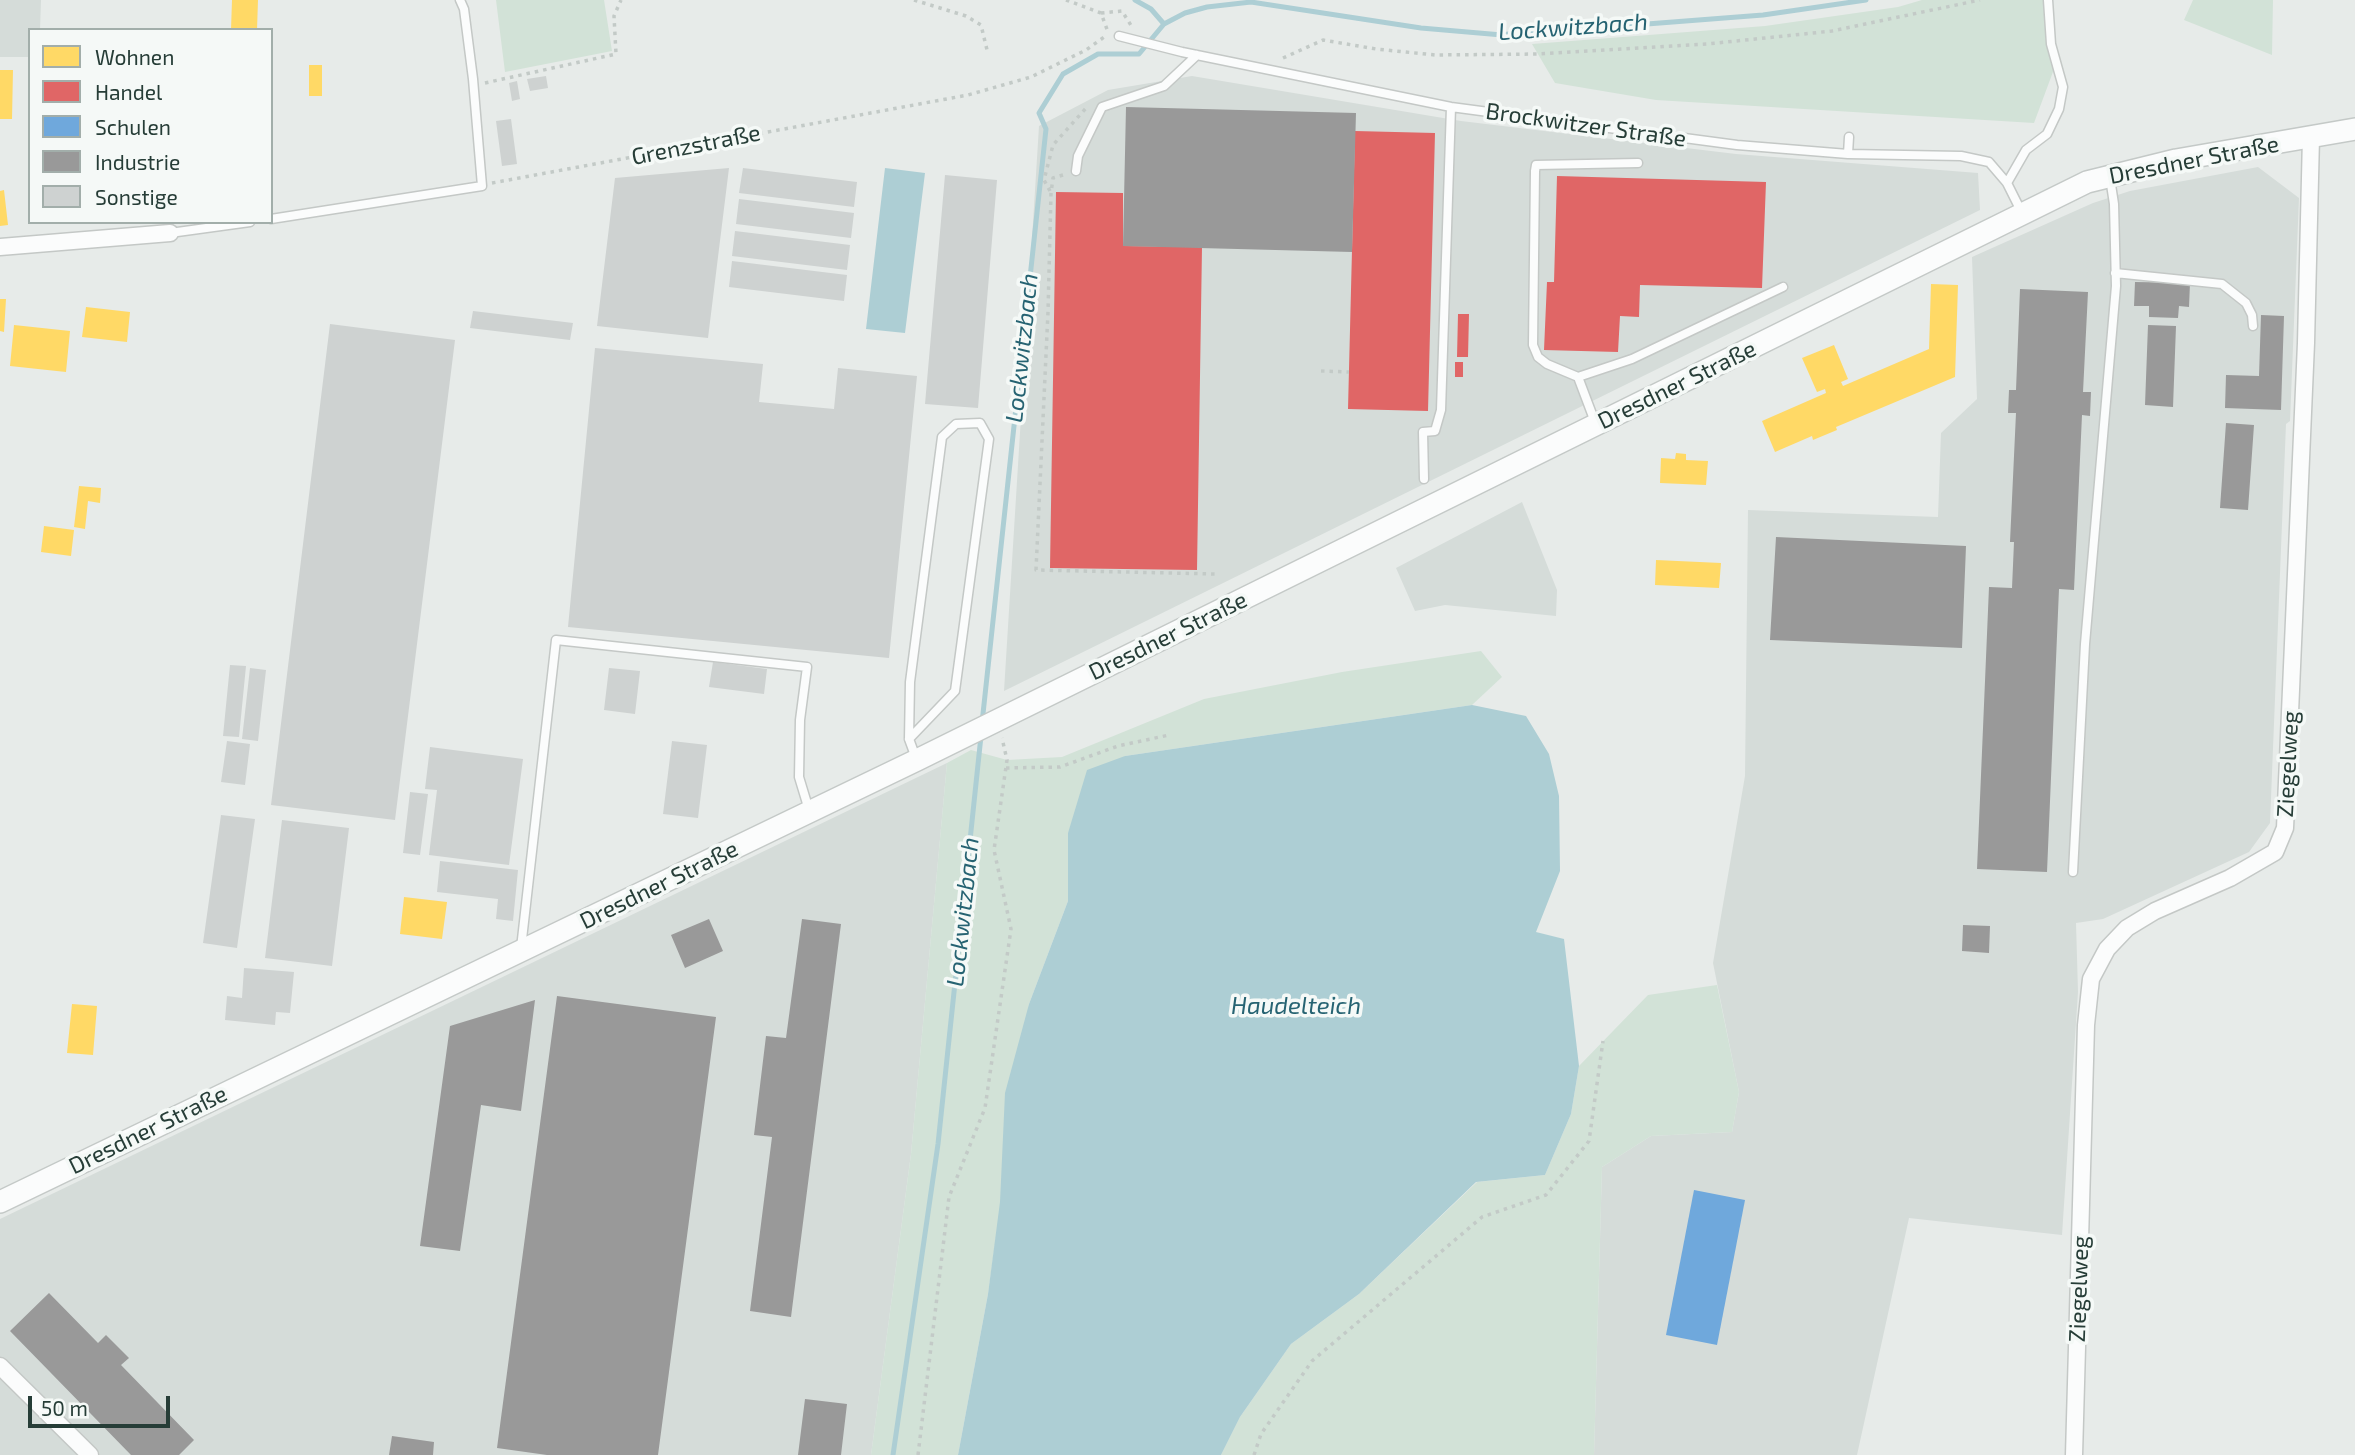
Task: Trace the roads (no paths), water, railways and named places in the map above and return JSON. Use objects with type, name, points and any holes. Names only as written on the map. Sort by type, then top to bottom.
[{"type":"main road","name":"Dresdner Straße","points":[[0,1202],[969,735],[2087,182],[2176,160],[2355,129]]},
{"type":"street","name":"Ziegelweg","points":[[2074,1455],[2087,1025],[2091,979],[2106,949],[2127,928],[2155,911],[2230,878],[2275,852],[2285,828],[2306,344],[2311,137]]},
{"type":"street","points":[[0,247],[170,233]]},
{"type":"street","points":[[0,1366],[90,1455]]},
{"type":"lane","points":[[273,219],[482,186],[474,85],[464,9],[460,0]]},
{"type":"lane","points":[[2007,183],[2025,150],[2047,134],[2059,109],[2063,87],[2051,44],[2048,0]]},
{"type":"lane","name":"Brockwitzer Straße","points":[[1124,37],[1197,55],[1451,107],[1737,145],[1848,153],[1961,156],[1989,162],[2007,183],[2022,214]]},
{"type":"lane","points":[[1076,171],[1078,156],[1102,107],[1164,86],[1197,55]]},
{"type":"lane","points":[[1424,478],[1423,432],[1435,431],[1441,410],[1451,107]]},
{"type":"lane","points":[[1848,153],[1849,137]]},
{"type":"lane","points":[[1637,163],[1536,165],[1533,345],[1538,356],[1547,364],[1578,377],[1632,359],[1783,287]]},
{"type":"lane","points":[[2073,872],[2085,645],[2116,273],[2114,204],[2109,175]]},
{"type":"lane","points":[[170,233],[235,224]]},
{"type":"lane","points":[[2116,273],[2222,284],[2246,303],[2253,326]]},
{"type":"lane","points":[[1578,377],[1579,386],[1596,425]]},
{"type":"lane","points":[[909,740],[955,691],[989,439],[980,423],[956,424],[942,437],[910,682],[909,740],[917,760]]},
{"type":"lane","points":[[520,951],[556,640],[807,667],[800,720],[799,777],[809,812]]},
{"type":"water","points":[[885,168],[925,173],[905,333],[866,329]]},
{"type":"water","name":"Haudelteich","points":[[1472,705],[1526,716],[1549,754],[1559,796],[1560,871],[1536,932],[1564,939],[1579,1066],[1571,1114],[1545,1175],[1476,1182],[1359,1294],[1291,1344],[1240,1417],[1221,1455],[958,1455],[988,1294],[1000,1202],[1005,1093],[1029,1004],[1068,901],[1068,833],[1087,770],[1125,756]]},
{"type":"waterway","points":[[1135,0],[1151,9],[1164,24]]},
{"type":"waterway","name":"Lockwitzbach","points":[[982,723],[1046,129],[1039,113],[1063,74],[1098,54],[1139,54],[1164,24],[1185,13],[1207,7],[1251,2],[1421,28],[1502,35],[1562,26],[1634,25],[1763,15],[1866,0]]},
{"type":"waterway","name":"Lockwitzbach","points":[[893,1455],[938,1144],[981,736]]}]
